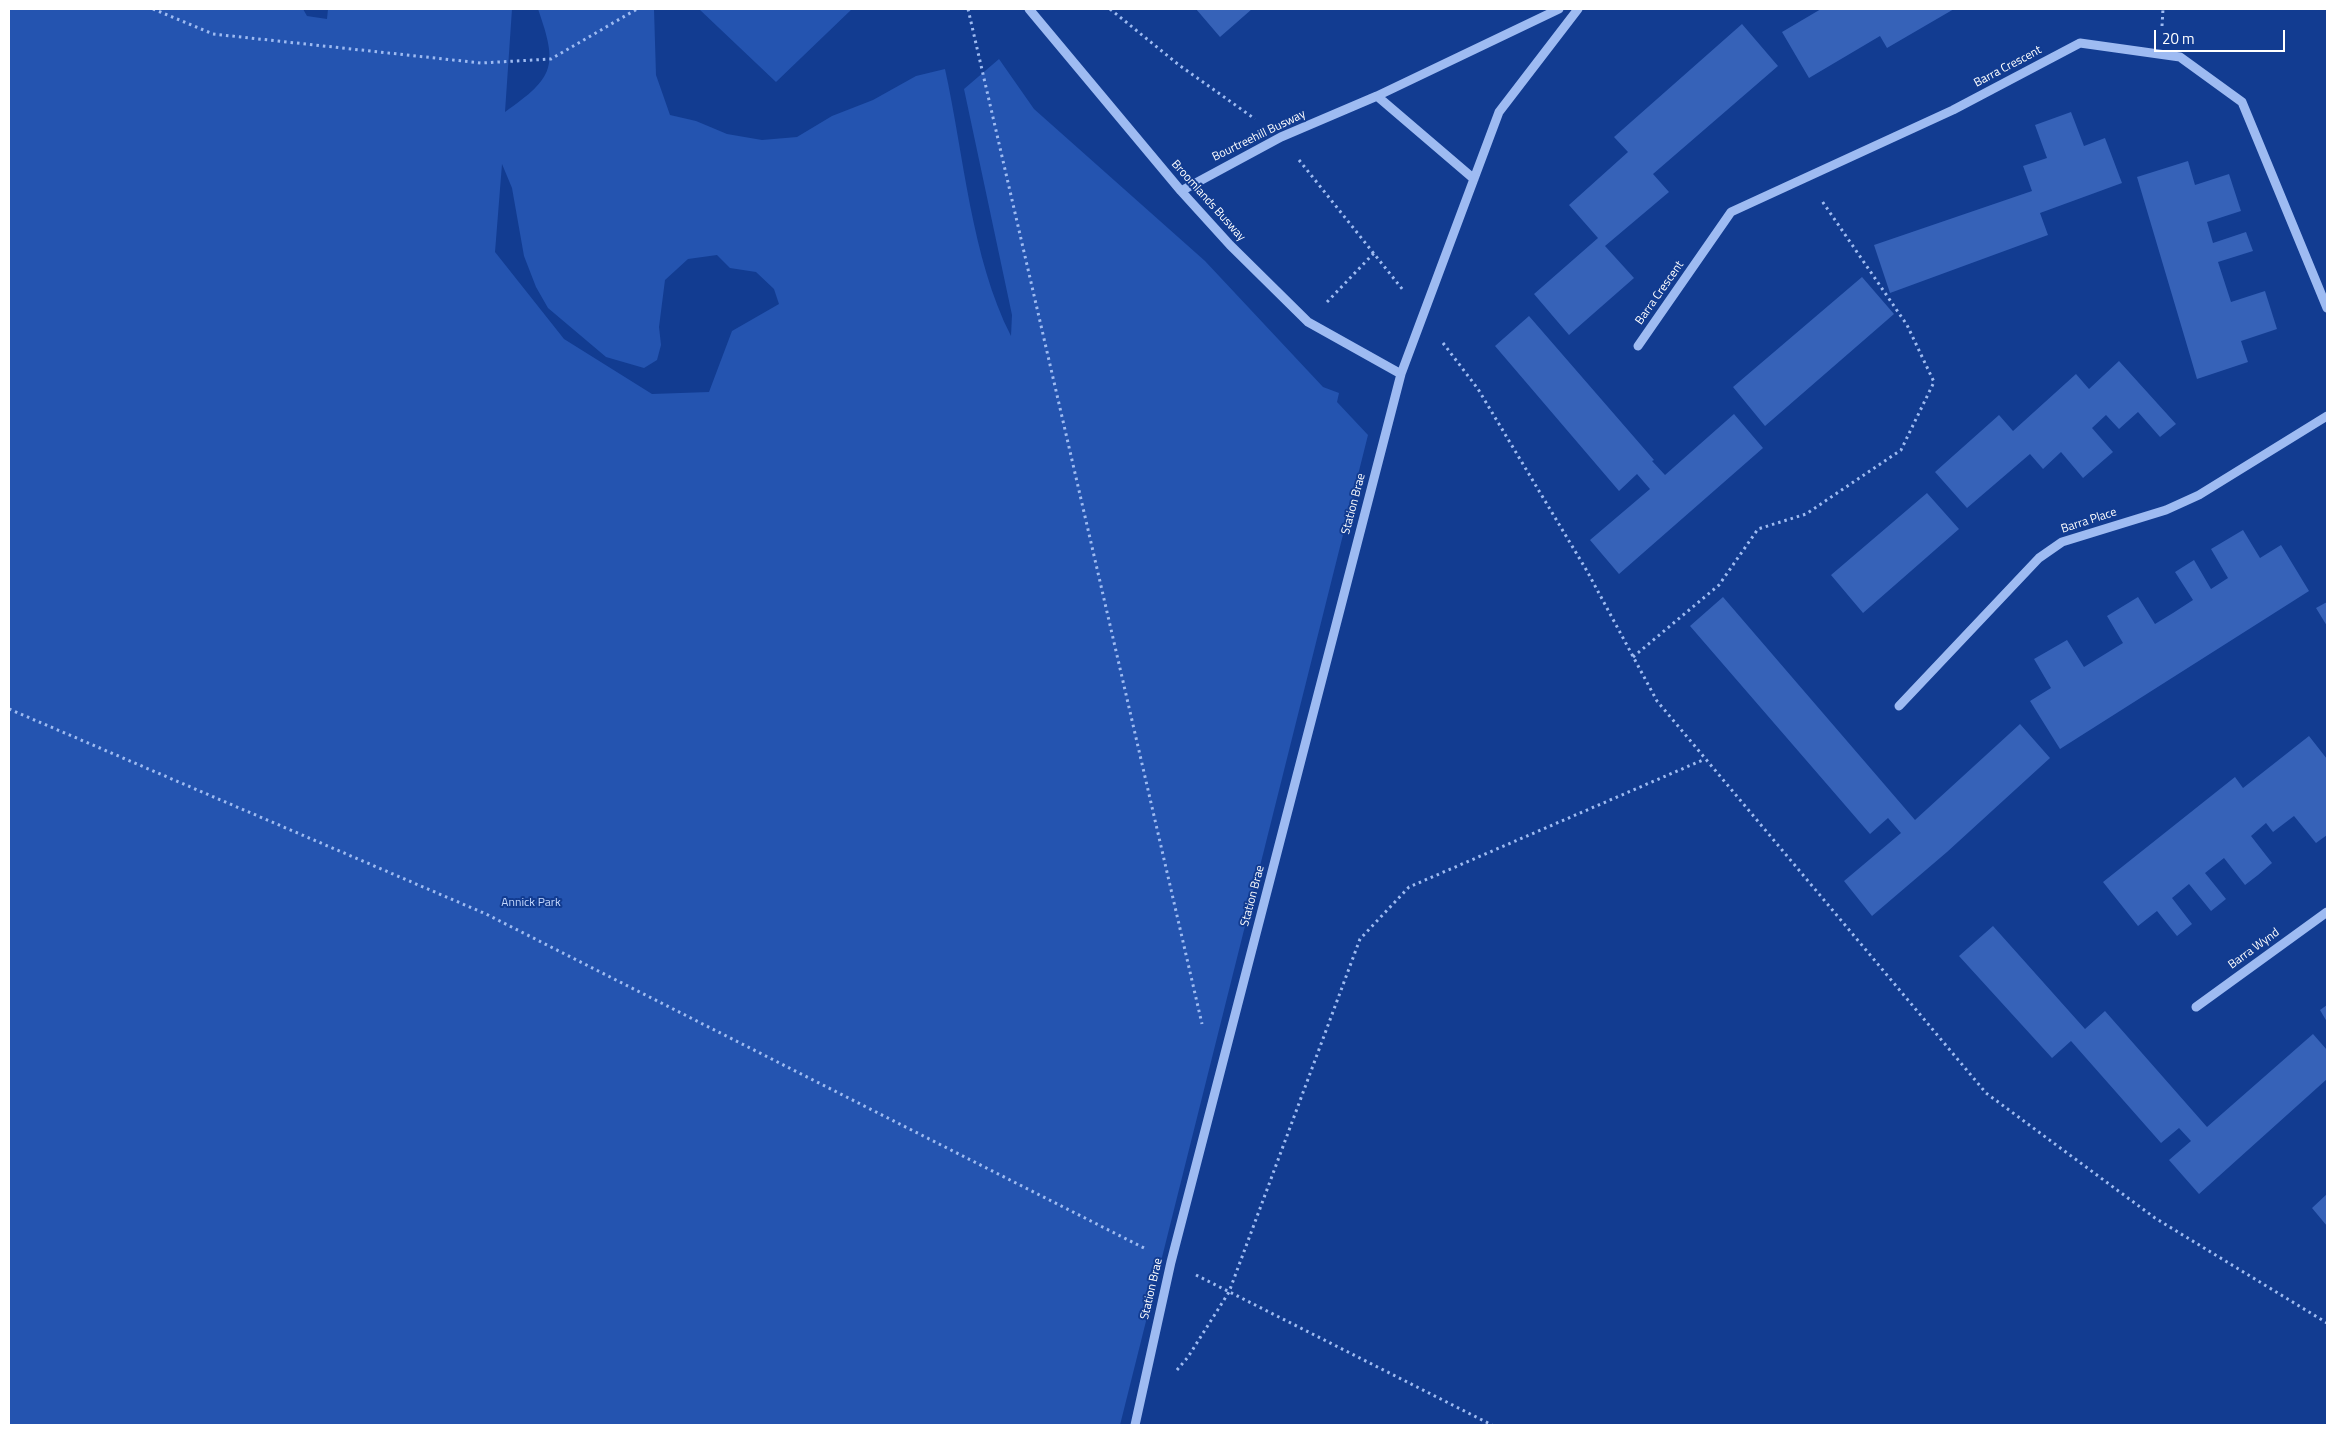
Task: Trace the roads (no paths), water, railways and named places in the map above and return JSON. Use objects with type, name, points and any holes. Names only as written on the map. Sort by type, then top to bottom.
[{"type":"street","name":"Broomlands Busway","points":[[1029,9],[1181,190],[1230,245],[1308,322],[1401,374]]},
{"type":"street","name":"Bourtreehill Busway","points":[[1181,190],[1281,137],[1377,96],[1559,9]]},
{"type":"street","points":[[1401,374],[1499,112],[1578,9]]},
{"type":"street","name":"Barra Crescent","points":[[1638,346],[1731,212],[1953,110],[2080,43],[2180,57],[2242,102],[2327,308]]},
{"type":"street","points":[[1377,96],[1474,179]]},
{"type":"street","name":"Station Brae","points":[[1135,1425],[1171,1262],[1401,374]]},
{"type":"street","name":"Barra Place","points":[[1899,706],[2039,558],[2062,542],[2166,510],[2199,495],[2327,416]]},
{"type":"street","name":"Barra Wynd","points":[[2196,1007],[2327,912]]},
{"type":"park label","name":"Annick Park","points":[[531,903]]}]
